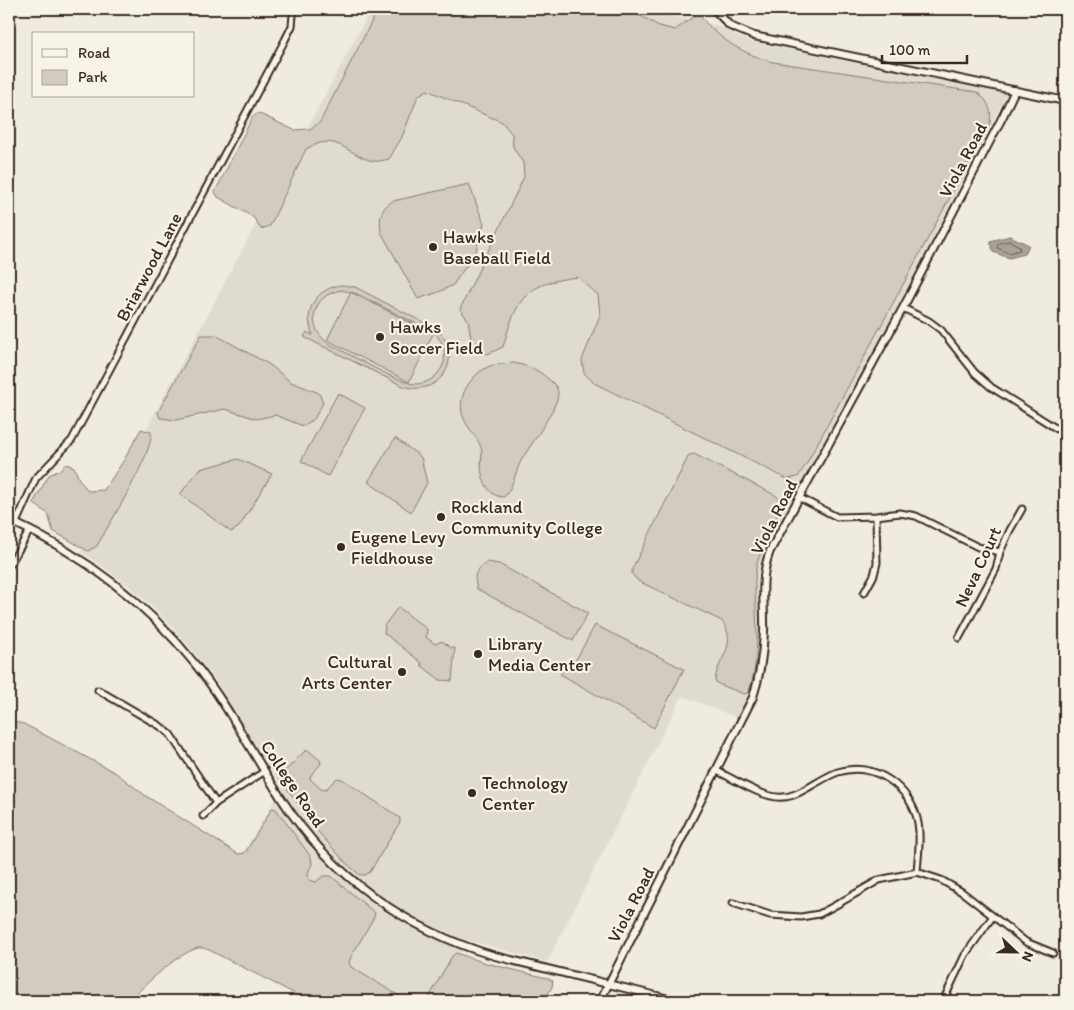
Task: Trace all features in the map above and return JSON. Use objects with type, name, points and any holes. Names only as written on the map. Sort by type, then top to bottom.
[{"type":"street","points":[[714,9],[730,26],[754,36],[1065,101]]},
{"type":"street","name":"Briarwood Lane","points":[[16,523],[36,478],[72,440],[286,40],[292,26],[293,15]]},
{"type":"street","name":"Viola Road","points":[[600,1001],[743,720],[757,686],[764,634],[762,584],[770,551],[903,308],[1003,116],[1014,90]]},
{"type":"street","points":[[903,308],[929,321],[941,330],[975,374],[1065,434]]},
{"type":"street","points":[[800,498],[837,517],[900,513],[916,516],[978,547],[1000,552]]},
{"type":"street","name":"Neva Court","points":[[959,638],[996,569],[1000,552],[1022,508]]},
{"type":"street","points":[[864,593],[874,574],[877,563],[876,516]]},
{"type":"street","name":"College Road","points":[[9,520],[71,553],[107,577],[138,602],[165,629],[206,678],[299,824],[329,859],[372,897],[404,918],[434,933],[481,951],[677,1001]]},
{"type":"street","points":[[9,566],[30,530]]},
{"type":"street","points":[[98,690],[160,726],[170,734],[216,803]]},
{"type":"street","points":[[717,771],[772,796],[784,798],[841,771],[866,771],[880,775],[898,786],[908,798],[915,812],[919,834],[917,872]]},
{"type":"street","points":[[204,816],[216,803],[265,772]]},
{"type":"street","points":[[733,903],[770,915],[801,918],[819,914],[836,906],[879,880],[917,872],[941,880],[962,892],[1026,942],[1053,953]]},
{"type":"street","points":[[942,1001],[965,955],[993,916]]},
{"type":"shaded area","name":"Rockland Community College","points":[[371,9],[634,9],[720,26],[734,35],[753,42],[1007,94],[898,306],[766,549],[758,571],[759,634],[757,659],[752,684],[738,718],[682,696],[547,962],[468,940],[432,1001],[309,1001],[193,935],[282,788],[212,675],[181,637],[156,610],[130,587],[81,551]]},
{"type":"green space","points":[[378,9],[628,9],[659,26],[675,30],[693,17],[701,17],[734,46],[773,62],[977,92],[984,99],[990,109],[990,123],[798,477],[787,479],[594,383],[584,373],[582,360],[600,315],[598,295],[578,277],[560,280],[535,289],[519,305],[513,316],[503,347],[488,354],[473,350],[468,320],[460,309],[524,177],[523,163],[513,147],[512,134],[502,122],[427,90],[418,96],[402,137],[389,159],[373,161],[363,158],[341,146],[326,142],[306,149],[270,226],[261,229],[253,217],[218,197],[215,192],[252,118],[258,113],[294,130],[310,129],[320,122]]},
{"type":"green space","name":"Hawks Baseball Field","points":[[469,184],[484,224],[475,253],[453,285],[418,299],[381,232],[381,214],[385,207],[393,201]]},
{"type":"green space","points":[[342,285],[355,287],[438,330],[446,341],[449,352],[449,363],[444,373],[437,381],[428,386],[416,388],[403,386],[304,337],[307,332],[313,335],[309,317],[310,309],[314,302],[318,296],[333,287]],"holes":[[[342,290],[357,294],[435,333],[442,344],[445,357],[441,369],[432,379],[424,383],[408,383],[374,368],[331,345],[322,338],[314,322],[315,313],[323,298]]]},
{"type":"green space","name":"Hawks Soccer Field","points":[[351,292],[433,334],[409,382],[327,340]]},
{"type":"green space","points":[[201,335],[216,335],[270,365],[291,382],[319,393],[323,403],[314,419],[303,426],[275,415],[257,419],[225,409],[176,420],[160,418],[158,412]]},
{"type":"green space","points":[[513,363],[527,366],[540,372],[554,384],[558,393],[554,407],[522,459],[510,489],[504,497],[490,491],[484,481],[481,470],[481,447],[464,419],[461,403],[466,388],[476,375],[490,366]]},
{"type":"green space","points":[[338,393],[365,408],[328,476],[301,461]]},
{"type":"green space","points":[[141,429],[151,432],[146,455],[130,489],[97,546],[88,551],[53,531],[48,514],[33,503],[49,475],[60,470],[66,464],[74,467],[79,479],[88,491],[104,490],[124,460]]},
{"type":"green space","points":[[395,438],[421,457],[427,483],[411,512],[368,482]]},
{"type":"green space","points":[[694,454],[775,495],[781,500],[755,574],[756,661],[752,683],[748,693],[744,694],[718,684],[715,681],[719,665],[728,645],[727,630],[722,621],[638,581],[632,574],[632,569],[689,455]]},
{"type":"green space","points":[[238,459],[272,474],[239,527],[231,532],[180,494],[200,469]]},
{"type":"green space","points":[[488,562],[499,564],[588,613],[573,641],[477,589],[476,573],[480,567]]},
{"type":"green space","points":[[398,607],[427,629],[426,637],[435,644],[442,641],[451,648],[455,648],[452,681],[440,680],[384,633],[384,626]]},
{"type":"green space","points":[[595,625],[684,669],[654,728],[560,674],[577,658]]},
{"type":"green space","points":[[9,721],[24,724],[116,773],[146,796],[238,854],[245,853],[272,808],[276,809],[311,857],[312,864],[308,873],[309,880],[316,882],[323,876],[331,876],[375,913],[351,957],[349,963],[351,967],[408,1001],[309,1001],[209,950],[198,948],[171,963],[130,1001],[9,1001]]},
{"type":"green space","points":[[308,750],[321,761],[310,779],[321,789],[325,790],[337,778],[342,779],[400,818],[400,822],[370,872],[365,875],[360,875],[347,864],[319,833],[280,779],[281,775]]},
{"type":"green space","points":[[456,953],[486,963],[547,978],[553,981],[552,987],[544,1001],[427,1001],[452,956]]},
{"type":"water","points":[[1010,236],[1029,245],[1025,254],[1009,258],[993,252],[990,241]]},
{"type":"place","name":"Hawks Baseball Field","points":[[433,247]]},
{"type":"place","name":"Hawks Soccer Field","points":[[380,337]]},
{"type":"place","name":"Rockland Community College","points":[[441,517]]},
{"type":"place","name":"Eugene Levy Fieldhouse","points":[[341,547]]},
{"type":"place","name":"Library Media Center","points":[[478,654]]},
{"type":"place","name":"Cultural Arts Center","points":[[402,672]]},
{"type":"place","name":"Technology Center","points":[[472,793]]}]
